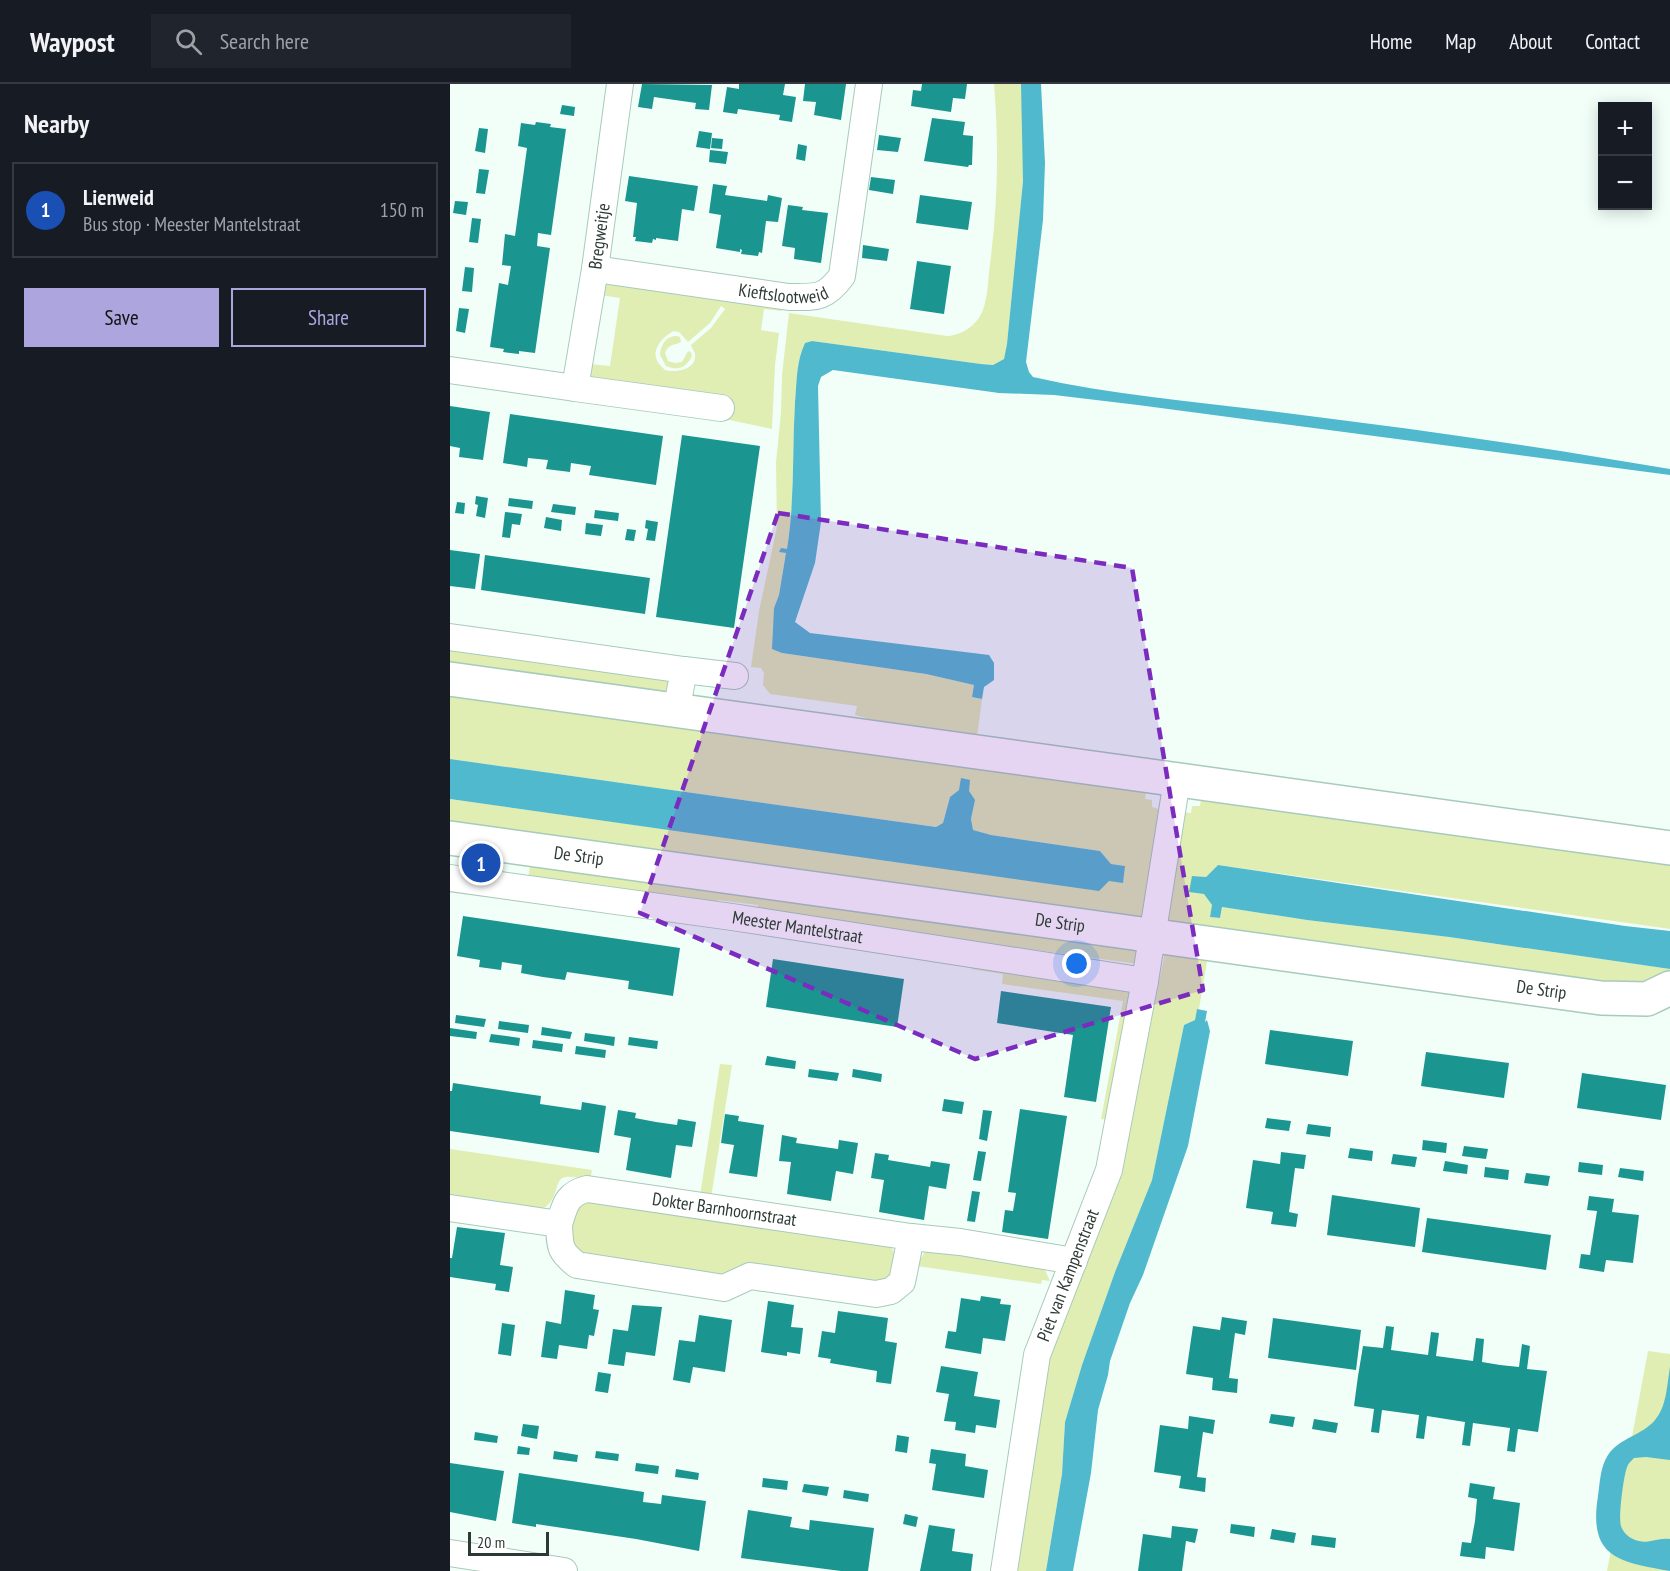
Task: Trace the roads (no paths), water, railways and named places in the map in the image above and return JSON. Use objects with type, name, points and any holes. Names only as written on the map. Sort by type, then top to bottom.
[{"type":"street","name":"Bregweitje","points":[[575,388],[595,268],[620,84]]},
{"type":"street","name":"Kieftslootweid","points":[[595,268],[789,297],[818,297],[832,290],[842,276],[868,84]]},
{"type":"street","points":[[450,370],[721,408]]},
{"type":"street","points":[[450,637],[735,676]]},
{"type":"street","points":[[676,712],[684,670]]},
{"type":"street","points":[[450,679],[1670,848]]},
{"type":"street","name":"Piet van Kampenstraat","points":[[1004,1571],[1037,1355],[1108,1170],[1145,981],[1177,780]]},
{"type":"street","name":"De Strip","points":[[450,838],[1601,998],[1647,999],[1670,988]]},
{"type":"street","name":"Meester Mantelstraat","points":[[450,878],[732,917],[1145,981]]},
{"type":"street","name":"Dokter Barnhoornstraat","points":[[559,1224],[567,1201],[575,1192],[587,1189],[911,1237],[960,1242],[1074,1261]]},
{"type":"street","points":[[450,1208],[559,1224],[563,1254],[577,1265],[724,1288],[750,1276],[876,1294],[891,1291],[902,1282],[911,1237]]},
{"type":"street","points":[[450,1553],[564,1571]]},
{"type":"water","points":[[1021,84],[1041,84],[1045,163],[1043,220],[1026,362],[1033,377],[1127,394],[1334,419],[1527,446],[1670,469],[1670,475],[1138,405],[1054,395],[999,393],[833,370],[821,377],[818,386],[821,522],[815,563],[795,622],[810,633],[989,655],[994,663],[994,680],[984,687],[982,699],[972,697],[974,685],[926,674],[782,653],[772,649],[774,608],[779,595],[786,553],[779,552],[781,548],[787,549],[790,531],[797,379],[800,357],[805,343],[812,341],[993,365],[1004,359],[1023,181]]},
{"type":"water","points":[[450,759],[936,827],[943,823],[950,797],[959,790],[961,778],[970,780],[969,791],[975,800],[971,819],[973,830],[991,835],[1100,851],[1111,864],[1125,866],[1123,883],[1109,881],[1099,891],[450,799]]},
{"type":"water","points":[[1218,865],[1670,931],[1670,969],[1222,907],[1220,918],[1210,917],[1212,905],[1204,894],[1189,892],[1192,876],[1206,877]]},
{"type":"water","points":[[1197,1009],[1207,1011],[1205,1022],[1207,1020],[1210,1031],[1188,1146],[1110,1361],[1098,1410],[1091,1473],[1073,1571],[1046,1571],[1062,1474],[1065,1422],[1082,1365],[1115,1272],[1152,1180],[1184,1025],[1195,1020]]},
{"type":"water","points":[[1670,1367],[1670,1460],[1646,1457],[1634,1458],[1631,1461],[1625,1476],[1620,1522],[1626,1534],[1638,1541],[1670,1539],[1670,1571],[1622,1560],[1611,1553],[1603,1545],[1598,1533],[1596,1517],[1605,1460],[1618,1444],[1655,1420],[1666,1395]]},
{"type":"place","name":"Lienweid","points":[[481,863]]}]
